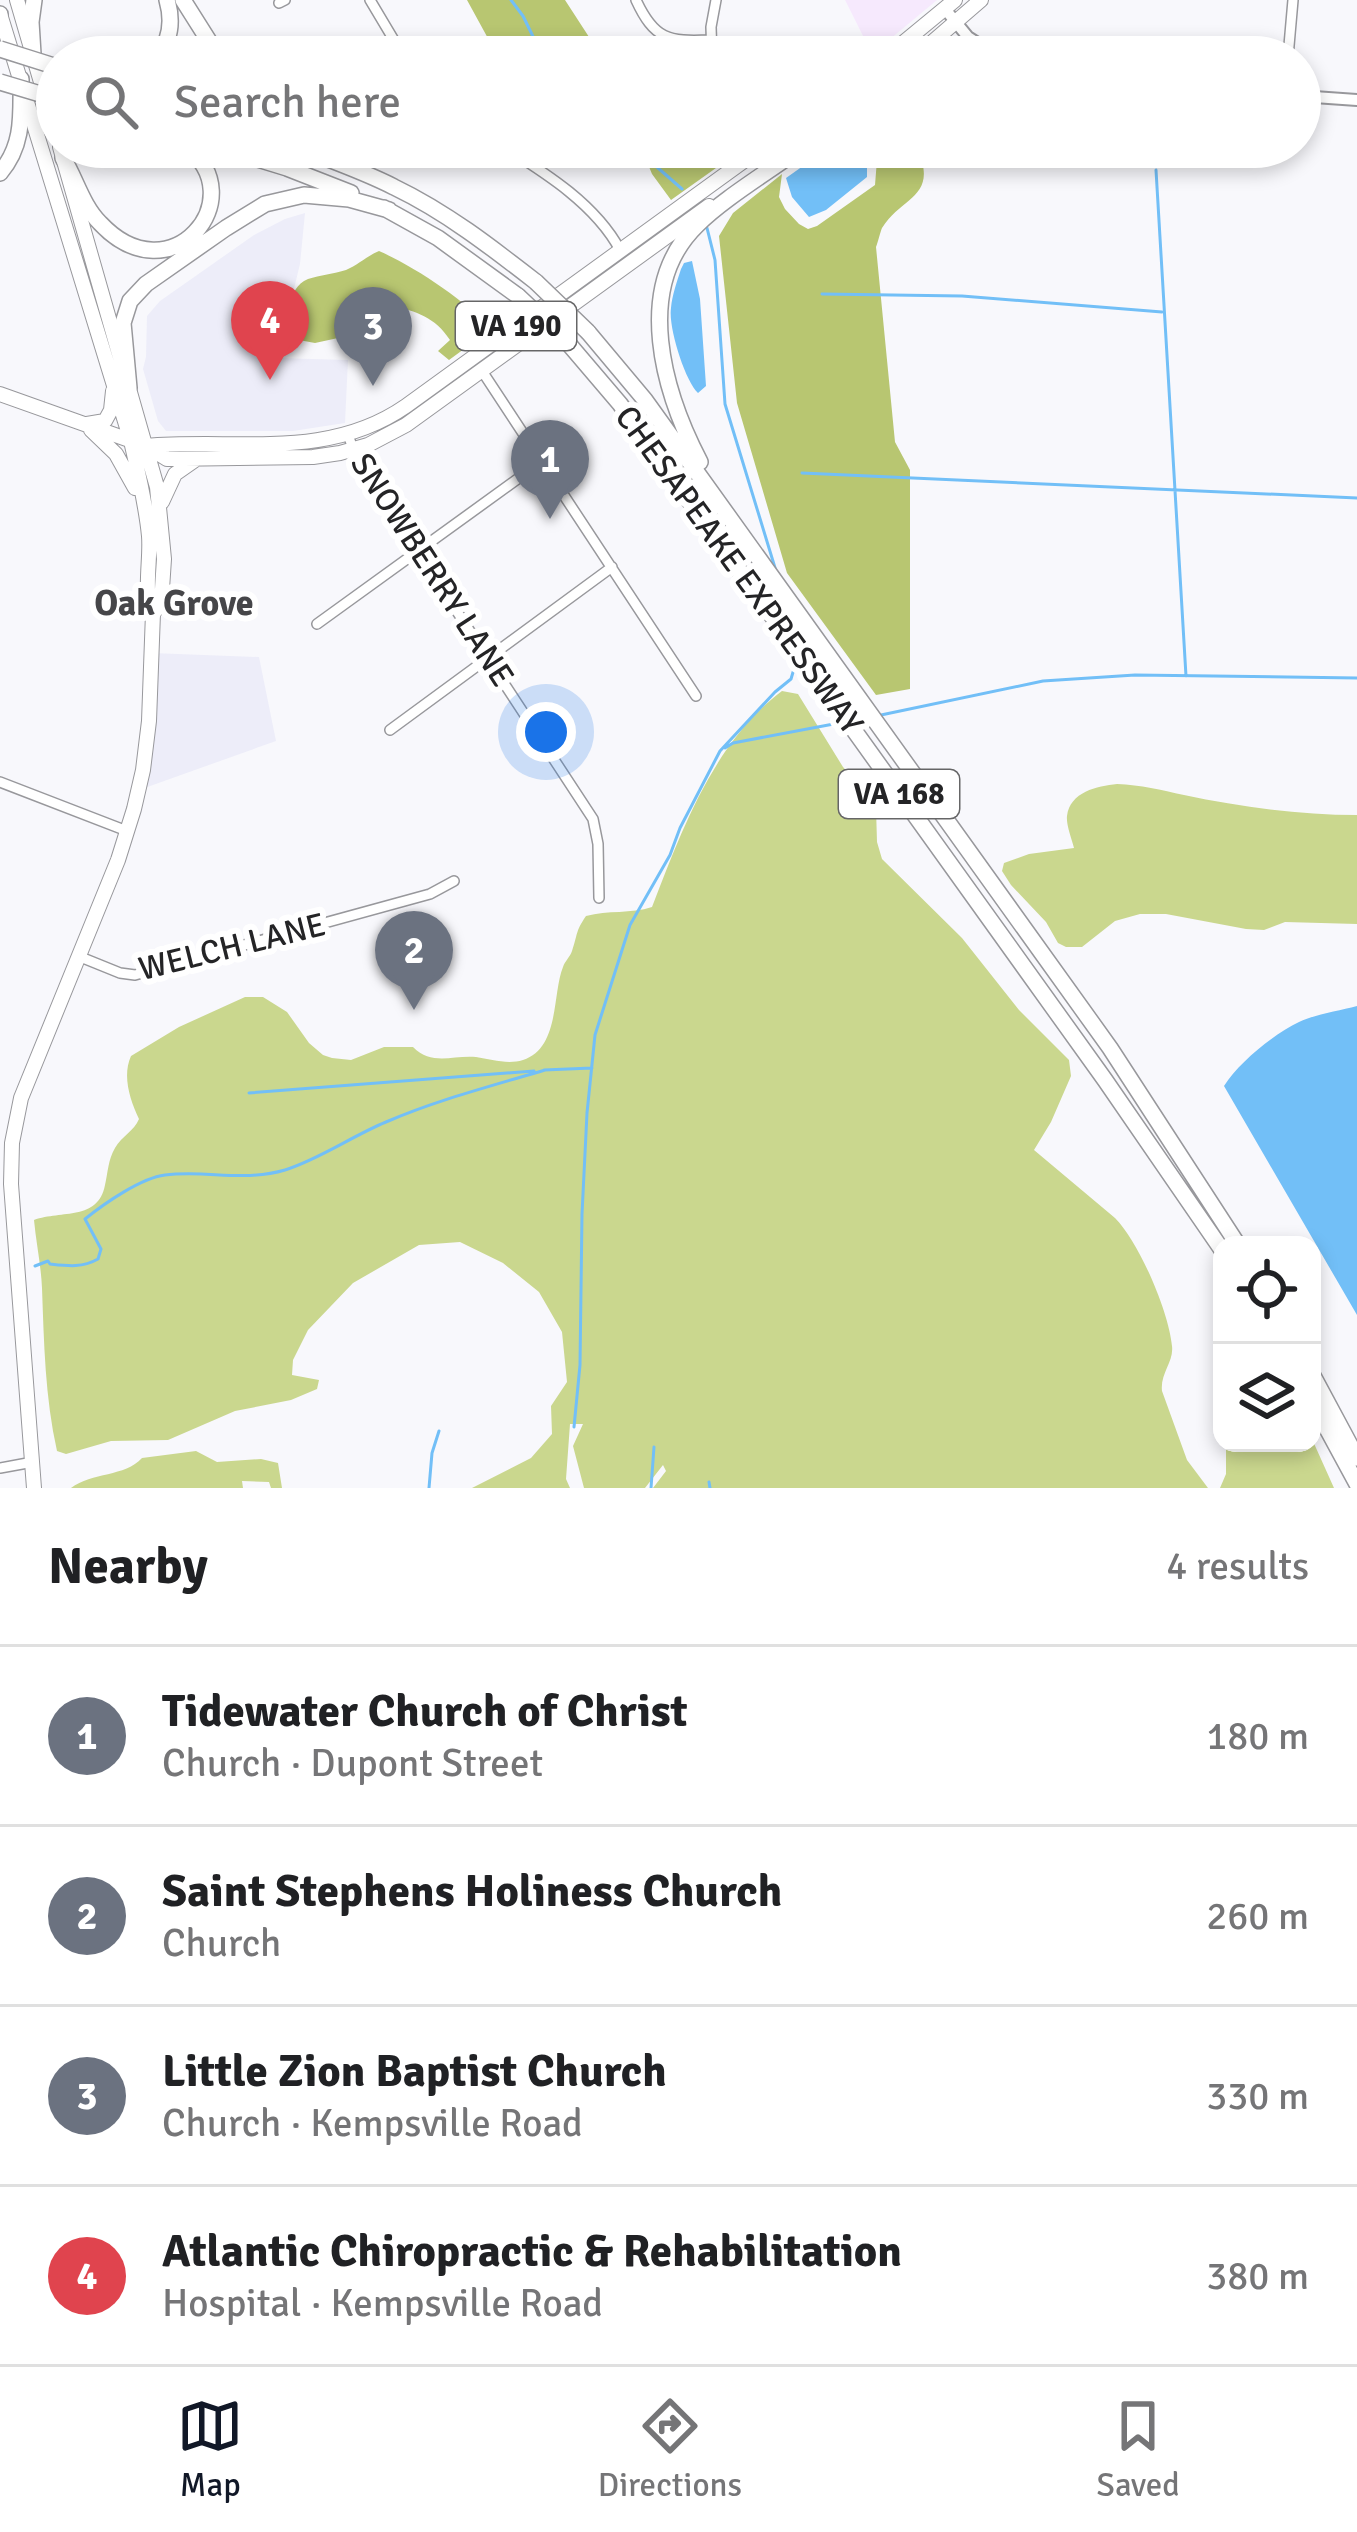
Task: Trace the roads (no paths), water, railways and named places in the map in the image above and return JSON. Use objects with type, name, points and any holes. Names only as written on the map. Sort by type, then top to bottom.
[{"type":"highway","points":[[34,0],[34,54]]},
{"type":"highway","points":[[167,0],[169,36]]},
{"type":"highway","points":[[183,0],[205,36]]},
{"type":"highway","points":[[0,49],[36,61]]},
{"type":"highway","points":[[0,173],[18,146],[21,79]]},
{"type":"highway","points":[[0,82],[36,93]]},
{"type":"highway","points":[[70,168],[90,211],[104,228],[131,246],[166,250],[192,237],[207,215],[210,204],[204,168]]},
{"type":"highway","name":"CHESAPEAKE EXPRESSWAY","points":[[287,168],[389,210],[438,238],[518,296],[568,343],[634,423],[1213,1237]]},
{"type":"highway","name":"CHESAPEAKE EXPRESSWAY","points":[[350,168],[417,199],[536,282],[588,332],[645,400],[1121,1064],[1232,1236]]},
{"type":"highway","points":[[354,168],[360,172]]},
{"type":"highway","points":[[774,168],[682,242],[668,270],[659,318],[669,382],[691,443],[776,581]]},
{"type":"highway","points":[[122,387],[123,323],[130,301],[146,284],[226,228],[265,204],[304,195],[349,199],[389,210]]},
{"type":"highway","points":[[1321,1391],[1357,1458]]},
{"type":"highway","points":[[1321,1418],[1357,1484]]},
{"type":"main road","points":[[16,0],[36,61]]},
{"type":"main road","points":[[940,36],[981,0]]},
{"type":"main road","points":[[911,36],[950,4]]},
{"type":"main road","points":[[0,15],[36,125]]},
{"type":"main road","points":[[50,168],[122,387],[105,421],[84,425]]},
{"type":"main road","points":[[34,1488],[12,1144],[20,1098],[128,831],[147,737],[153,613],[149,605],[153,509],[66,168]]},
{"type":"main road","name":"VA 190","points":[[138,443],[351,443],[737,168]]},
{"type":"main road","name":"VA 190","points":[[0,394],[138,443],[167,459],[313,457],[394,433],[583,297],[740,168]]},
{"type":"main road","points":[[583,297],[589,285],[618,262],[620,250]]},
{"type":"main road","points":[[84,425],[120,460],[153,509]]},
{"type":"main road","points":[[153,509],[175,474],[195,460]]},
{"type":"street","points":[[370,0],[391,36]]},
{"type":"street","points":[[636,0],[648,24],[665,36]]},
{"type":"street","points":[[711,36],[716,0]]},
{"type":"street","points":[[1290,36],[1293,0]]},
{"type":"street","points":[[950,4],[955,23],[967,36]]},
{"type":"street","points":[[1321,97],[1357,100]]},
{"type":"street","points":[[536,168],[590,212],[620,250]]},
{"type":"street","points":[[482,371],[696,696]]},
{"type":"street","name":"SNOWBERRY LANE","points":[[351,443],[593,819],[599,898]]},
{"type":"street","points":[[317,624],[541,462]]},
{"type":"street","points":[[390,730],[612,567]]},
{"type":"street","points":[[0,782],[128,831]]},
{"type":"street","name":"WELCH LANE","points":[[78,956],[135,975],[438,892],[454,881]]},
{"type":"street","points":[[0,1468],[32,1462]]},
{"type":"water","points":[[800,168],[867,168],[867,177],[826,210],[809,217],[792,197],[786,178]]},
{"type":"water","points":[[692,261],[700,299],[706,386],[698,393],[683,366],[671,317],[681,269]]},
{"type":"water","points":[[1357,1006],[1357,1315],[1321,1253],[1321,1236],[1311,1236],[1224,1086],[1268,1041],[1313,1017]]},
{"type":"waterway","points":[[511,0],[533,36]]},
{"type":"waterway","points":[[658,168],[682,189]]},
{"type":"waterway","points":[[1156,170],[1186,676]]},
{"type":"waterway","points":[[707,228],[715,260],[725,404],[776,571]]},
{"type":"waterway","points":[[822,294],[962,296],[1162,312]]},
{"type":"waterway","points":[[802,473],[1357,498]]},
{"type":"waterway","points":[[786,609],[790,628]]},
{"type":"waterway","points":[[574,1427],[587,1113],[595,1035],[630,925],[720,751],[791,679],[796,662]]},
{"type":"waterway","points":[[881,715],[1043,681],[1135,675],[1357,678]]},
{"type":"waterway","points":[[856,720],[864,718]]},
{"type":"waterway","points":[[725,748],[839,723]]},
{"type":"waterway","points":[[544,1070],[592,1068]]},
{"type":"waterway","points":[[35,1266],[48,1261],[81,1265],[98,1259],[101,1249],[85,1219],[145,1181],[165,1175],[255,1175],[285,1170],[405,1114],[545,1070]]},
{"type":"waterway","points":[[249,1093],[534,1071]]},
{"type":"waterway","points":[[429,1488],[439,1431]]},
{"type":"waterway","points":[[651,1488],[654,1447]]},
{"type":"waterway","points":[[709,1482],[710,1488]]},
{"type":"place","name":"Atlantic Chiropractic & Rehabilitation","points":[[270,380]]},
{"type":"place","name":"Little Zion Baptist Church","points":[[373,386]]},
{"type":"place","name":"Tidewater Church of Christ","points":[[550,519]]},
{"type":"place","name":"Saint Stephens Holiness Church","points":[[414,1010]]},
{"type":"district","name":"Oak Grove","points":[[174,603]]}]
